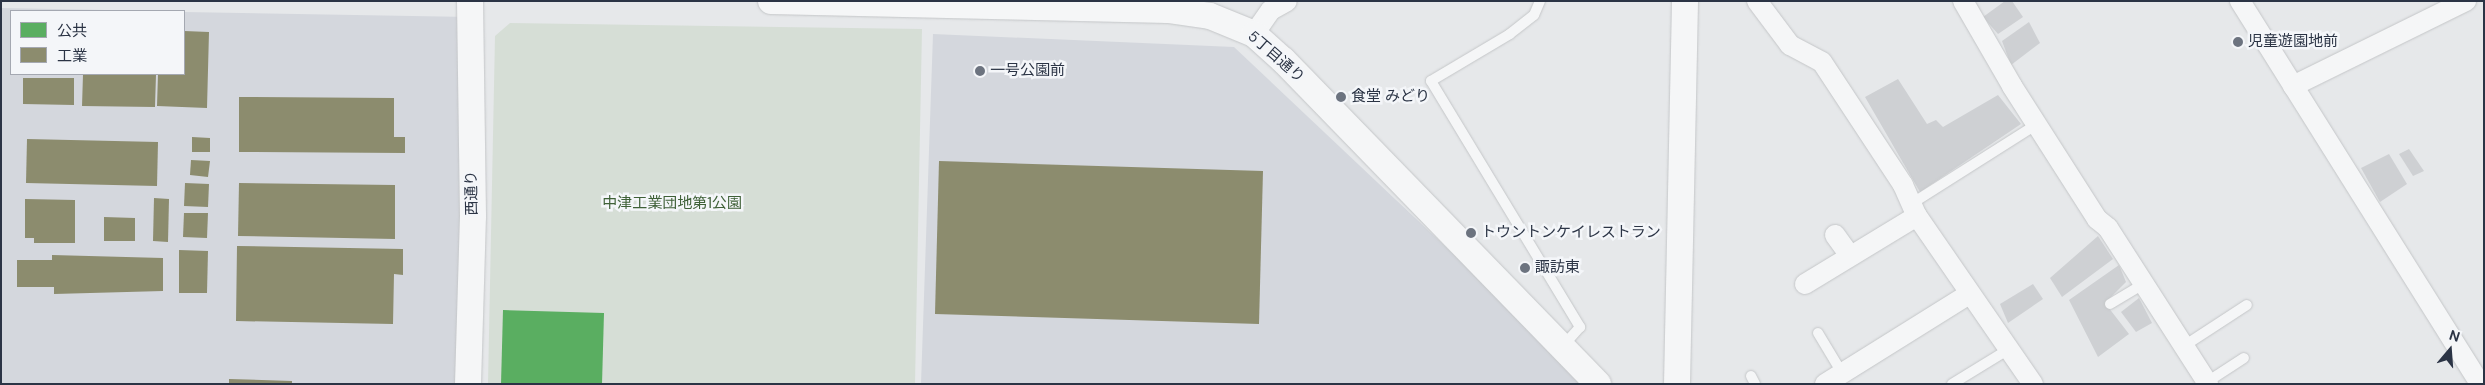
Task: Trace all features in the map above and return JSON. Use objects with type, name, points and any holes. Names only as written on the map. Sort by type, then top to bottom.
[{"type":"street","name":"西通り","points":[[468,384],[473,216],[470,1]]},
{"type":"street","name":"5丁目通り","points":[[771,1],[1076,4],[1168,10],[1210,16],[1254,34],[1283,60],[1598,384]]},
{"type":"street","points":[[1254,34],[1271,10],[1287,1]]},
{"type":"street","points":[[1677,384],[1685,1]]},
{"type":"street","points":[[1757,1],[1790,45],[1822,62],[1903,185],[1914,210],[1969,294],[2033,384]]},
{"type":"street","points":[[1963,1],[2097,219],[2108,228],[2207,383]]},
{"type":"street","points":[[2240,1],[2480,384]]},
{"type":"street","points":[[2293,86],[2466,1]]},
{"type":"street","points":[[1805,284],[1850,256],[1914,210]]},
{"type":"street","points":[[1835,235],[1850,256]]},
{"type":"street","points":[[1824,384],[1969,294]]},
{"type":"lane","points":[[1540,1],[1534,15],[1510,34],[1430,81],[1580,327],[1562,347]]},
{"type":"lane","points":[[1914,210],[2038,124]]},
{"type":"lane","points":[[2110,304],[2143,284]]},
{"type":"lane","points":[[2184,346],[2247,305]]},
{"type":"lane","points":[[1818,333],[1842,373]]},
{"type":"lane","points":[[1952,384],[2009,348]]},
{"type":"lane","points":[[2207,383],[2244,358]]},
{"type":"shaded area","points":[[1,8],[106,10],[10,10],[10,75],[185,75],[185,12],[470,17],[464,384],[1,384]]},
{"type":"shaded area","points":[[933,34],[1234,47],[1591,384],[921,384]]},
{"type":"green space","name":"中津工業団地第1公園","points":[[510,23],[922,29],[915,384],[488,384],[495,36]]},
{"type":"building: 公共","points":[[503,310],[604,313],[602,384],[501,384]]},
{"type":"building: 工業","points":[[185,31],[209,32],[207,108],[157,106],[158,75],[185,75]]},
{"type":"building: 工業","points":[[83,75],[156,75],[155,107],[82,106]]},
{"type":"building: 工業","points":[[23,78],[74,78],[74,105],[23,104]]},
{"type":"building: 工業","points":[[239,97],[394,98],[394,137],[405,137],[405,153],[239,152]]},
{"type":"building: 工業","points":[[192,137],[210,138],[210,152],[192,152]]},
{"type":"building: 工業","points":[[27,139],[158,142],[157,186],[26,183]]},
{"type":"building: 工業","points":[[191,160],[210,161],[208,177],[190,175]]},
{"type":"building: 工業","points":[[939,161],[1263,171],[1259,324],[935,314]]},
{"type":"building: 工業","points":[[185,183],[209,184],[208,207],[184,206]]},
{"type":"building: 工業","points":[[239,183],[395,185],[395,239],[238,236]]},
{"type":"building: 工業","points":[[154,198],[169,199],[168,242],[153,241]]},
{"type":"building: 工業","points":[[25,199],[75,200],[75,243],[34,243],[34,238],[25,238]]},
{"type":"building: 工業","points":[[184,213],[208,213],[207,238],[183,237]]},
{"type":"building: 工業","points":[[104,217],[135,218],[135,241],[104,241]]},
{"type":"building: 工業","points":[[237,246],[403,249],[403,275],[394,274],[393,324],[236,321]]},
{"type":"building: 工業","points":[[179,250],[208,251],[207,293],[179,293]]},
{"type":"building: 工業","points":[[52,255],[163,258],[163,291],[54,294],[54,287],[17,287],[17,260],[52,260]]},
{"type":"building: 工業","points":[[229,379],[292,381],[292,384],[229,384]]},
{"type":"building: その他","points":[[2005,1],[2012,1],[2023,17],[1998,34],[1983,17]]},
{"type":"building: その他","points":[[2029,22],[2040,43],[2011,65],[2002,41]]},
{"type":"building: その他","points":[[1898,79],[1927,124],[1936,120],[1943,127],[1998,95],[2021,124],[1920,192],[1865,97]]},
{"type":"building: その他","points":[[2409,149],[2424,171],[2413,176],[2399,154]]},
{"type":"building: その他","points":[[2389,154],[2407,184],[2380,202],[2361,168]]},
{"type":"building: その他","points":[[2098,236],[2113,259],[2062,297],[2050,278]]},
{"type":"building: その他","points":[[2119,265],[2126,282],[2105,303],[2129,334],[2098,357],[2069,300]]},
{"type":"building: その他","points":[[2033,284],[2043,299],[2008,323],[2000,304]]},
{"type":"building: その他","points":[[2139,298],[2152,323],[2136,332],[2121,312]]},
{"type":"place","name":"児童遊園地前","points":[[2238,42]]},
{"type":"place","name":"一号公園前","points":[[980,71]]},
{"type":"place","name":"食堂 みどり","points":[[1341,97]]},
{"type":"place","name":"トウントンケイレストラン","points":[[1471,233]]},
{"type":"place","name":"諏訪東","points":[[1525,268]]}]
